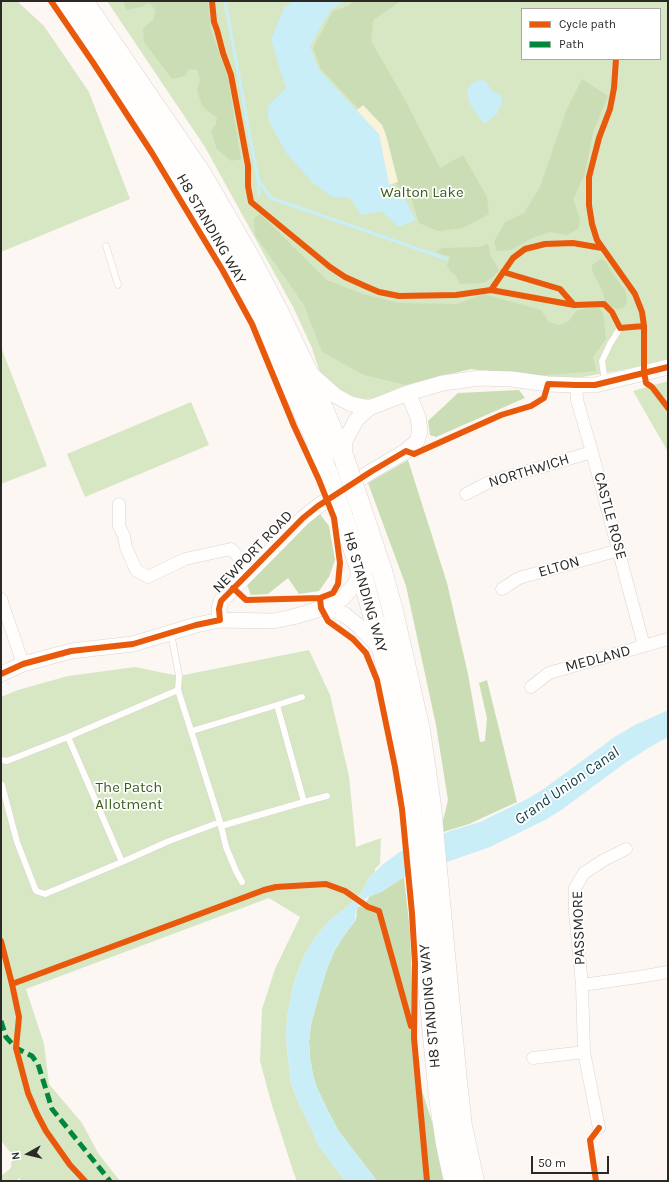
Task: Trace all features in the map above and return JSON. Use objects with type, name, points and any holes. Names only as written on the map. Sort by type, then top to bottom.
[{"type":"highway","name":"H8 STANDING WAY","points":[[61,1],[126,91],[186,184],[234,268],[266,330],[313,433],[343,518],[383,652],[400,730],[411,808],[439,1098],[446,1144],[454,1181]]},
{"type":"highway","name":"H8 STANDING WAY","points":[[83,1],[202,175],[252,260],[306,369],[344,458],[382,571],[404,653],[420,730],[431,806],[456,1082],[462,1126],[474,1181]]},
{"type":"street","points":[[344,458],[345,441],[356,420],[369,408],[408,393],[443,383],[480,378],[511,379],[548,384],[595,385],[668,367]]},
{"type":"street","points":[[306,369],[336,396],[351,404],[369,408]]},
{"type":"street","name":"CASTLE ROSE","points":[[576,385],[577,400],[644,646]]},
{"type":"street","name":"NEWPORT ROAD","points":[[220,620],[219,610],[221,601],[303,518],[318,506],[406,451],[417,441],[420,431],[418,417],[408,393]]},
{"type":"street","name":"NORTHWICH","points":[[466,494],[487,483],[592,452]]},
{"type":"street","points":[[119,504],[119,526],[124,536],[126,547],[136,570],[148,577],[185,559],[231,549],[251,570]]},
{"type":"street","name":"ELTON","points":[[502,589],[519,578],[619,550]]},
{"type":"street","points":[[1,674],[22,664],[71,651],[133,644],[196,625],[220,620],[273,621],[293,617],[326,607],[342,598],[356,584],[360,571]]},
{"type":"street","points":[[1,599],[22,664]]},
{"type":"street","points":[[326,607],[346,615],[360,627],[383,652]]},
{"type":"street","name":"MEDLAND","points":[[531,687],[549,673],[668,640]]},
{"type":"street","name":"PASSMORE","points":[[599,1128],[584,1052],[582,985],[575,888],[584,873],[604,860],[626,849]]},
{"type":"street","name":"PASSMORE","points":[[582,985],[668,972]]},
{"type":"street","points":[[533,1058],[584,1052]]},
{"type":"lane","points":[[106,246],[118,285]]},
{"type":"lane","points":[[605,382],[602,361],[620,328]]},
{"type":"lane","points":[[171,633],[178,676],[178,690],[192,731],[226,847],[242,882]]},
{"type":"lane","points":[[1,760],[7,760],[68,737],[178,690]]},
{"type":"lane","points":[[192,731],[302,698]]},
{"type":"lane","points":[[277,705],[304,802]]},
{"type":"lane","points":[[68,737],[122,862]]},
{"type":"lane","points":[[1,785],[17,842],[36,891],[45,894],[169,841],[220,824],[327,796]]},
{"type":"green space","points":[[1,1],[17,1],[44,26],[89,92],[130,199],[1,252]]},
{"type":"green space","name":"Walton Lake","points":[[107,1],[668,1],[668,359],[628,369],[577,378],[555,378],[471,369],[406,385],[377,398],[365,399],[344,395],[320,373],[312,348],[293,307],[205,147]]},
{"type":"green space","points":[[123,1],[208,1],[211,30],[228,78],[241,159],[231,161],[217,149],[211,131],[216,124],[217,118],[203,107],[197,91],[200,80],[197,70],[189,69],[185,76],[172,79],[144,42],[143,28],[153,20],[156,10],[149,3],[142,7],[126,10]]},
{"type":"green space","points":[[354,1],[401,1],[373,20],[371,41],[406,102],[440,168],[463,155],[487,197],[489,214],[463,228],[438,231],[419,223],[412,200],[393,181],[382,134],[321,69],[313,48],[333,11],[348,6]]},
{"type":"green space","points":[[582,79],[608,96],[593,132],[585,173],[573,200],[580,218],[578,229],[567,235],[550,232],[532,238],[511,250],[497,251],[494,242],[505,222],[524,213],[540,187],[566,111]]},
{"type":"green space","points":[[260,214],[327,280],[363,294],[399,303],[457,304],[484,294],[541,310],[549,322],[560,325],[569,321],[577,310],[597,306],[603,313],[606,339],[593,357],[596,371],[535,376],[471,369],[406,385],[364,375],[322,352],[304,305],[255,235],[254,218]]},
{"type":"green space","points":[[487,244],[489,246],[490,255],[499,270],[493,277],[484,283],[460,284],[456,276],[450,271],[447,265],[450,257],[436,252],[442,248],[480,247]]},
{"type":"green space","points":[[601,259],[605,261],[625,290],[627,297],[626,304],[623,308],[616,309],[605,302],[603,293],[592,270],[592,265]]},
{"type":"green space","points":[[1,347],[47,466],[1,484]]},
{"type":"green space","points":[[668,381],[668,452],[633,391]]},
{"type":"green space","points":[[519,390],[525,398],[436,437],[430,435],[428,421],[458,393]]},
{"type":"green space","points":[[191,402],[209,445],[85,497],[67,454]]},
{"type":"green space","points":[[408,460],[447,583],[468,674],[480,742],[485,741],[487,718],[479,683],[487,680],[517,802],[469,824],[440,833],[448,800],[436,725],[406,586],[368,483]]},
{"type":"green space","points":[[320,514],[329,526],[335,560],[329,577],[319,591],[299,594],[288,578],[268,594],[251,595],[247,585],[304,523]]},
{"type":"green space","name":"The Patch Allotment","points":[[309,650],[330,695],[349,776],[356,847],[381,838],[380,864],[375,869],[375,872],[367,880],[366,885],[360,894],[353,902],[330,920],[317,935],[306,952],[292,990],[288,1011],[286,1031],[291,1083],[318,1145],[345,1181],[297,1181],[271,1102],[260,1061],[262,1009],[275,969],[300,917],[269,898],[26,989],[44,1044],[49,1084],[82,1123],[98,1153],[120,1181],[22,1181],[19,1178],[16,1181],[1,1181],[1,1176],[11,1168],[12,1154],[1,1141],[1,697],[18,690],[68,676],[135,667],[179,676]]},
{"type":"green space","points":[[404,877],[410,931],[415,1069],[435,1131],[445,1181],[377,1181],[338,1130],[317,1088],[310,1058],[309,1041],[311,1024],[327,969],[334,952],[356,920],[357,908],[360,906],[366,909],[369,904],[366,902],[370,896],[381,892]]},
{"type":"sand","points":[[363,105],[382,125],[398,182],[389,185],[355,112]]},
{"type":"water","name":"Walton Lake","points":[[293,1],[346,1],[331,9],[310,47],[319,70],[379,134],[389,184],[406,201],[416,220],[399,227],[381,211],[361,215],[350,198],[332,197],[313,183],[287,154],[269,122],[267,107],[286,88],[271,40],[284,8]]},
{"type":"water","points":[[480,80],[486,81],[491,90],[499,94],[503,100],[497,114],[484,124],[471,106],[467,94],[468,88],[473,83]]},
{"type":"water","name":"Grand Union Canal","points":[[668,710],[668,737],[625,763],[560,811],[490,847],[404,877],[381,892],[366,898],[357,908],[355,916],[356,920],[334,952],[327,969],[311,1024],[309,1041],[313,1075],[317,1088],[327,1109],[338,1130],[377,1181],[345,1181],[318,1145],[299,1104],[291,1083],[287,1050],[286,1031],[292,990],[306,952],[317,935],[330,920],[353,902],[366,885],[367,880],[382,865],[401,851],[450,831],[480,822],[527,799],[542,790],[616,736],[635,725]]},
{"type":"pier","points":[[357,895],[366,901],[361,906],[352,900]]},
{"type":"waterway","points":[[225,1],[258,180],[271,198],[447,259]]},
{"type":"waterway","points":[[258,181],[259,196]]},
{"type":"marked path","points":[[1,1021],[6,1037],[16,1048],[32,1056],[38,1064],[52,1109],[110,1181]]},
{"type":"cycle path","points":[[51,1],[152,153],[223,271],[252,324],[334,518],[340,563],[338,584],[333,593],[320,598],[321,608],[328,621],[353,639],[366,653],[377,680],[402,809],[412,913],[415,963],[414,1038],[427,1181]]},
{"type":"cycle path","points":[[212,1],[214,22],[231,75],[248,166],[248,186],[251,202],[330,267],[345,277],[379,292],[399,296],[456,295],[491,290],[574,305],[604,304],[612,312],[620,328],[644,326]]},
{"type":"cycle path","points":[[616,60],[614,88],[610,109],[599,138],[589,177],[589,205],[592,224],[597,240],[635,294],[642,312],[644,326],[644,372],[646,383],[652,387],[668,408]]},
{"type":"cycle path","points":[[491,290],[513,258],[525,249],[545,244],[573,243],[602,248]]},
{"type":"cycle path","points":[[503,272],[560,289],[574,305]]},
{"type":"cycle path","points":[[1,674],[23,664],[71,651],[133,644],[196,625],[220,620],[219,609],[221,601],[303,518],[318,506],[406,451],[414,454],[501,415],[531,406],[544,398],[548,384],[595,385],[668,367]]},
{"type":"cycle path","points":[[233,588],[246,600],[320,598]]},
{"type":"cycle path","points":[[1,941],[12,984],[264,890],[276,887],[326,884],[345,891],[368,907],[379,911],[411,1026]]},
{"type":"cycle path","points":[[12,984],[19,1017],[16,1048],[28,1093],[46,1131],[70,1165],[85,1181]]},
{"type":"cycle path","points":[[596,1181],[590,1140],[599,1128]]}]
